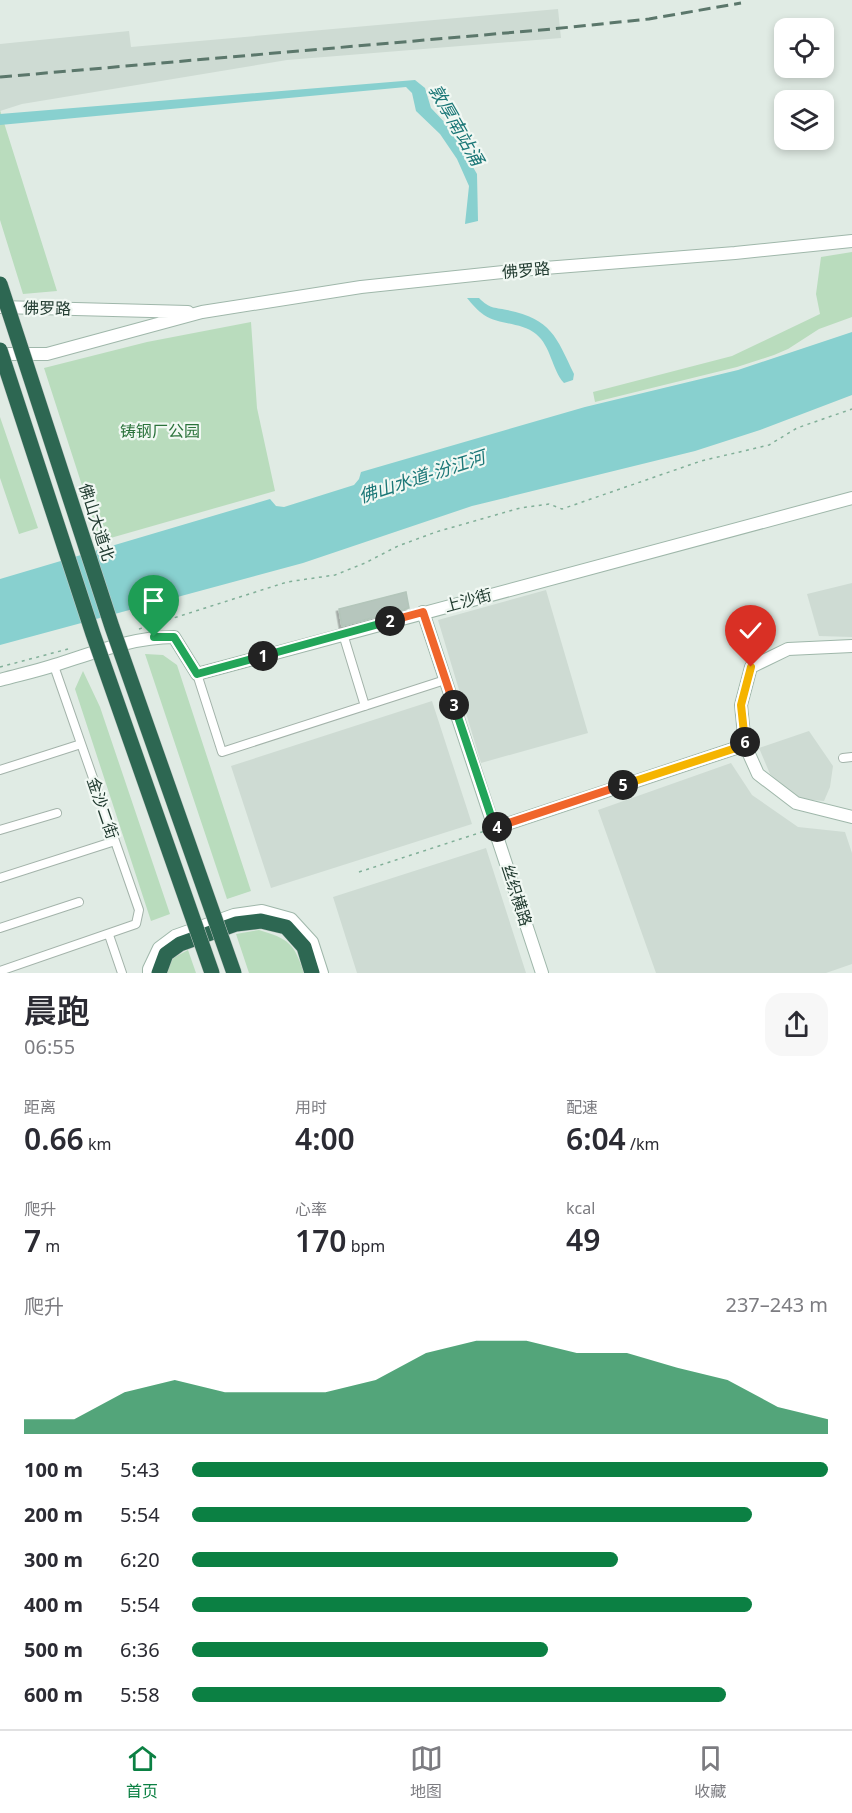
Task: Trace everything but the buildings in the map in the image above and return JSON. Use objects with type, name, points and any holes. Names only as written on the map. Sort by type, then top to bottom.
[{"type":"highway","name":"佛山大道北","points":[[0,285],[112,627],[234,973]]},
{"type":"highway","points":[[0,352],[93,634],[212,973]]},
{"type":"highway","points":[[159,973],[166,954],[180,944],[236,924],[261,921],[286,927],[304,947],[312,973]]},
{"type":"street","name":"佛罗路","points":[[0,352],[46,354],[202,312],[361,287],[532,269],[852,241]]},
{"type":"street","name":"佛罗路","points":[[0,307],[202,312]]},
{"type":"street","name":"上沙街","points":[[197,674],[852,498]]},
{"type":"street","name":"丝织横路","points":[[423,612],[542,973]]},
{"type":"street","points":[[343,634],[365,706]]},
{"type":"street","points":[[0,680],[54,666],[79,656],[154,637],[174,637],[197,674],[222,752],[445,680]]},
{"type":"street","points":[[852,646],[788,649],[751,667],[741,705],[745,745],[758,774],[796,803],[852,818]]},
{"type":"street","name":"金沙二街","points":[[54,666],[139,910],[136,924],[109,934]]},
{"type":"street","points":[[0,770],[81,744]]},
{"type":"street","points":[[495,828],[745,745]]},
{"type":"street","points":[[0,830],[57,813]]},
{"type":"street","points":[[0,878],[115,841]]},
{"type":"street","points":[[0,928],[79,902]]},
{"type":"street","points":[[149,973],[159,948],[175,936],[234,915],[262,911],[291,919],[312,942],[322,973]]},
{"type":"street","points":[[0,971],[109,934],[122,973]]},
{"type":"path","points":[[135,630],[287,582],[335,575],[365,564],[398,546],[446,529],[520,508],[549,504],[562,509],[700,461],[769,445],[797,428],[852,409]]},
{"type":"path","points":[[0,667],[69,649]]},
{"type":"path","points":[[359,872],[495,828]]},
{"type":"shaded area","points":[[558,9],[561,38],[287,60],[22,104],[0,111],[0,44],[129,31],[131,47]]},
{"type":"shaded area","points":[[852,583],[852,637],[819,636],[807,594]]},
{"type":"shaded area","points":[[546,590],[588,733],[481,763],[438,620]]},
{"type":"shaded area","points":[[432,701],[472,824],[271,888],[231,766]]},
{"type":"shaded area","points":[[809,731],[833,766],[830,787],[824,801],[799,799],[770,774],[759,748]]},
{"type":"shaded area","points":[[731,763],[752,795],[798,827],[845,832],[852,853],[852,964],[826,973],[656,973],[598,810]]},
{"type":"shaded area","points":[[486,848],[526,973],[357,973],[333,897]]},
{"type":"green space","points":[[0,110],[57,291],[23,294],[0,220]]},
{"type":"green space","points":[[852,252],[852,317],[819,329],[788,349],[774,355],[737,367],[595,402],[593,392],[732,356],[820,314],[816,294],[821,257]]},
{"type":"green space","name":"铸钢厂公园","points":[[251,322],[257,408],[275,491],[100,541],[44,368],[147,342]]},
{"type":"green space","points":[[0,417],[38,528],[19,534],[0,478]]},
{"type":"green space","points":[[145,654],[163,655],[177,665],[251,891],[227,899]]},
{"type":"green space","points":[[83,671],[100,707],[170,914],[151,921],[75,689]]},
{"type":"green space","points":[[259,930],[277,936],[289,944],[297,955],[304,973],[249,973],[236,934]]},
{"type":"green space","points":[[188,950],[196,973],[165,973],[173,958]]},
{"type":"water","points":[[415,80],[425,88],[431,108],[450,128],[477,174],[478,221],[465,224],[469,186],[457,159],[440,134],[416,111],[412,93],[406,87],[0,125],[0,114]]},
{"type":"water","points":[[467,298],[479,298],[489,306],[534,318],[543,324],[562,349],[574,374],[573,380],[564,383],[545,345],[536,334],[524,327],[484,315]]},
{"type":"water","name":"佛山水道-汾江河","points":[[852,332],[852,395],[760,430],[695,451],[472,506],[303,563],[0,645],[0,579],[270,499],[276,506],[284,507],[354,485],[361,472],[585,407],[738,370]]},
{"type":"railway","points":[[0,77],[552,29],[649,19],[741,3]]},
{"type":"route","points":[[154,637],[174,637],[197,674],[423,612],[495,828],[745,745],[741,705],[751,667]]},
{"type":"water label","name":"敦厚南站涌","points":[[456,125]]}]
